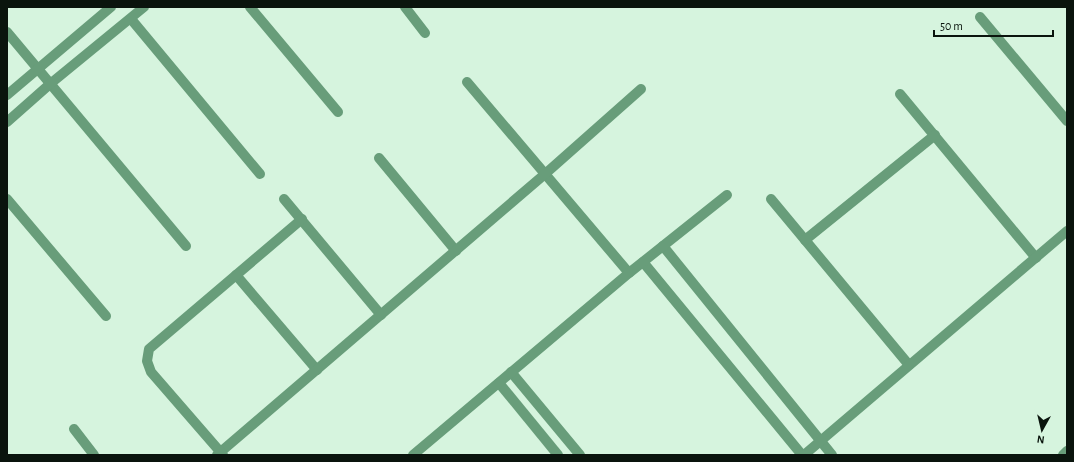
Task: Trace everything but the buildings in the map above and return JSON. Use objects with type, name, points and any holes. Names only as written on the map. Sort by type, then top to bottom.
[{"type":"street","points":[[7,95],[111,7]]},
{"type":"street","points":[[7,122],[50,84],[144,7]]},
{"type":"street","points":[[250,7],[338,112]]},
{"type":"street","points":[[405,7],[426,33]]},
{"type":"street","points":[[980,17],[1067,121]]},
{"type":"street","points":[[131,18],[260,174]]},
{"type":"street","points":[[7,32],[186,246]]},
{"type":"street","points":[[467,82],[629,273]]},
{"type":"street","points":[[302,219],[149,349],[147,361],[151,372],[220,454],[545,174],[641,89]]},
{"type":"street","points":[[900,94],[1036,258]]},
{"type":"street","points":[[805,240],[934,135]]},
{"type":"street","points":[[378,158],[456,251]]},
{"type":"street","points":[[413,455],[629,273],[727,195]]},
{"type":"street","points":[[284,199],[381,315]]},
{"type":"street","points":[[771,199],[909,365]]},
{"type":"street","points":[[7,200],[106,316]]},
{"type":"street","points":[[643,262],[803,455],[1067,231]]},
{"type":"street","points":[[663,246],[832,455]]},
{"type":"street","points":[[236,275],[317,370]]},
{"type":"street","points":[[511,372],[580,455]]},
{"type":"street","points":[[498,383],[558,455]]},
{"type":"street","points":[[74,429],[94,455]]},
{"type":"street","points":[[1063,455],[1067,451]]}]
